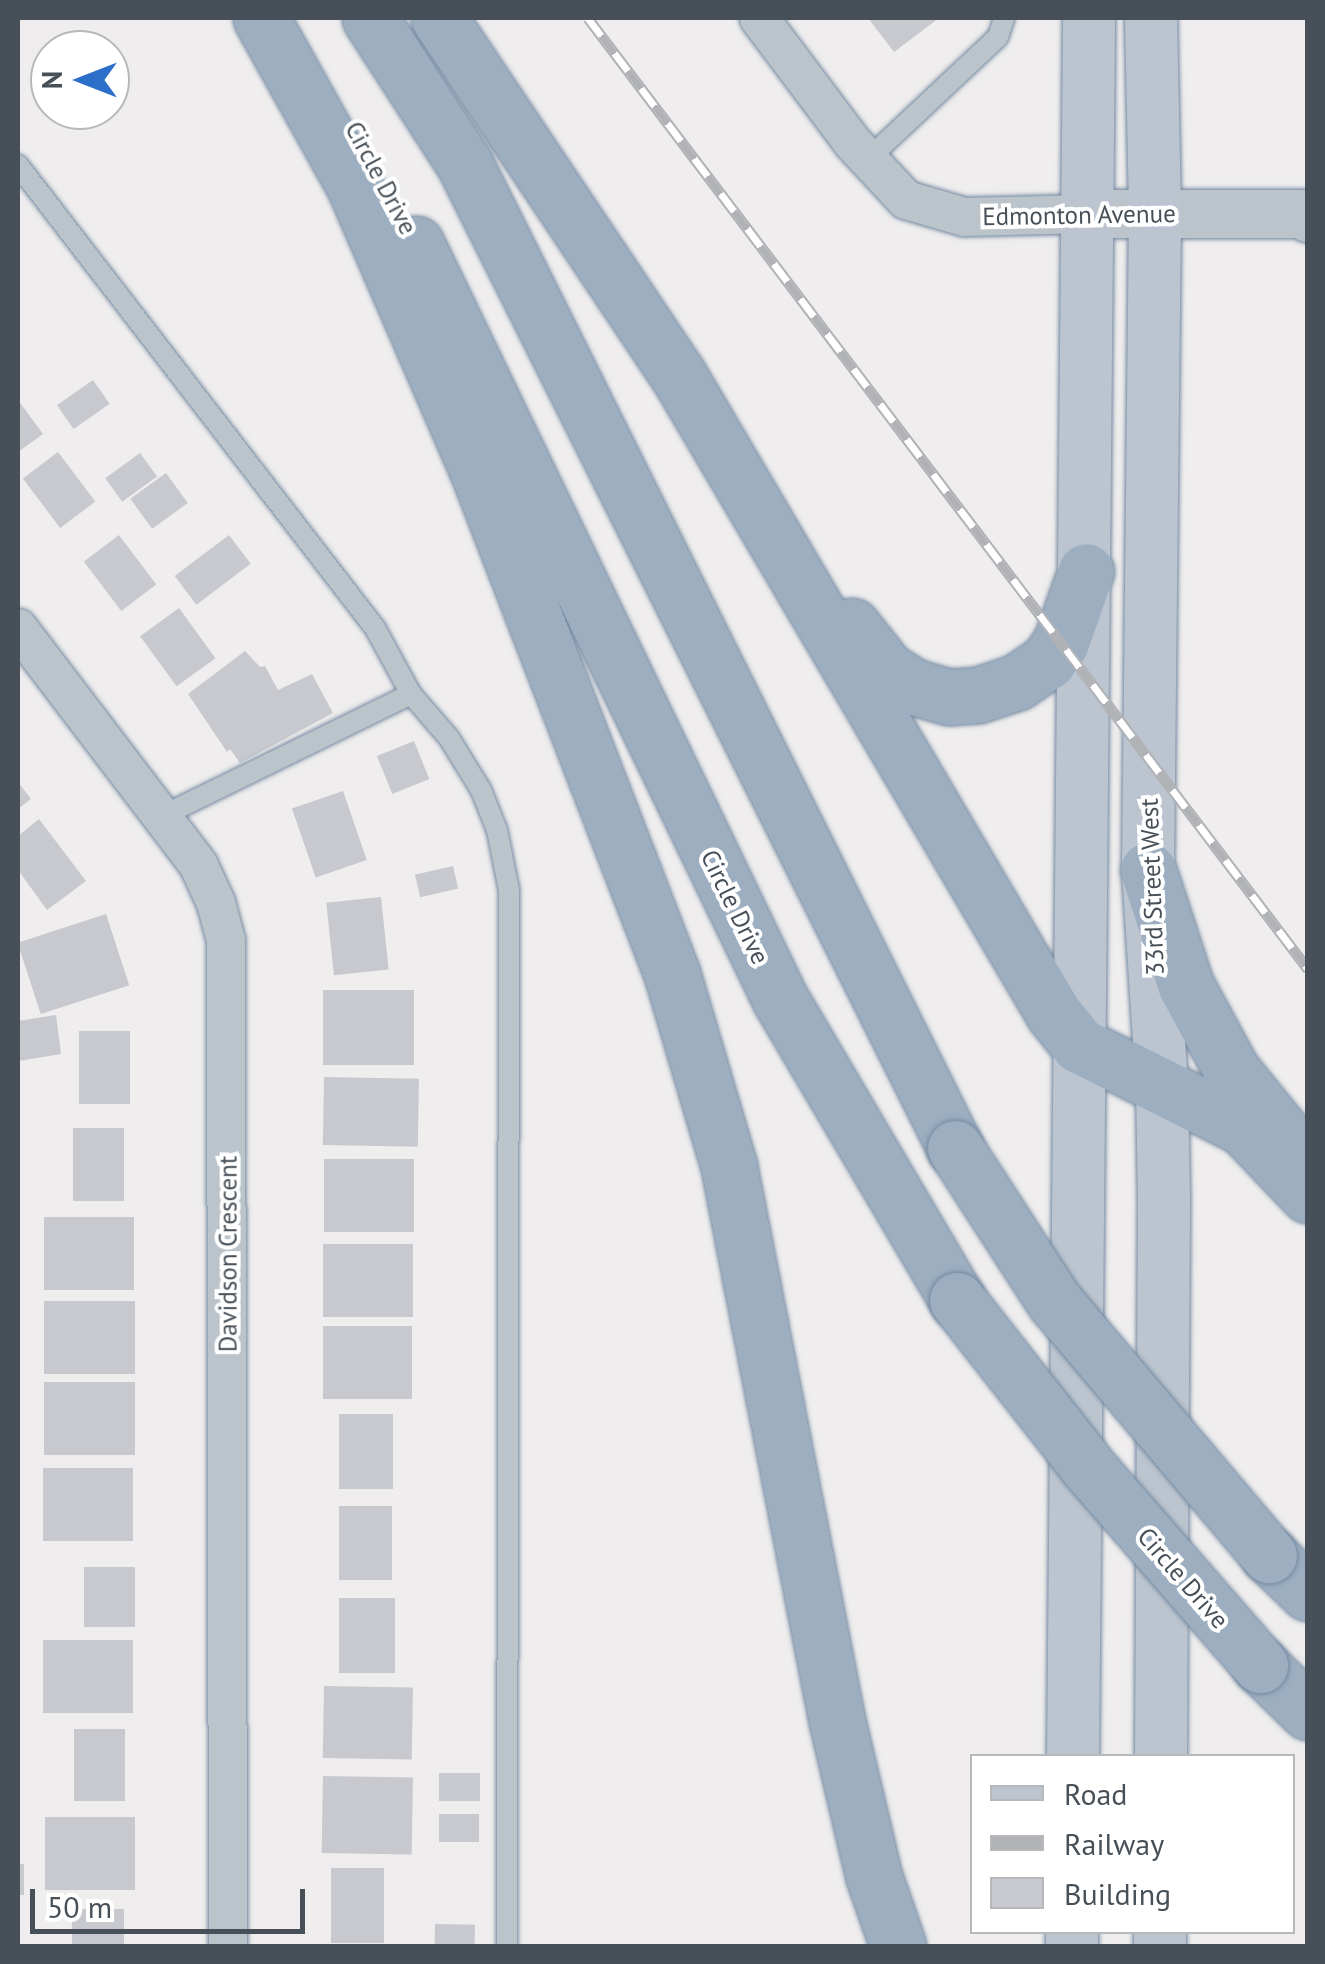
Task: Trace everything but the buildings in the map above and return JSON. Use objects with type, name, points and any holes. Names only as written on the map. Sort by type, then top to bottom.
[{"type":"highway","points":[[261,18],[355,188],[478,471],[672,974],[728,1168],[814,1608],[874,1878],[898,1946]]},
{"type":"highway","name":"Circle Drive","points":[[292,18],[395,201],[780,999],[957,1300],[1100,1481],[1260,1664],[1308,1712]]},
{"type":"highway","points":[[370,18],[466,165],[955,1148],[1054,1302],[1269,1555],[1308,1593]]},
{"type":"highway","points":[[439,18],[677,373],[1025,968],[1079,1046],[1243,1127],[1308,1195]]},
{"type":"highway","points":[[677,373],[743,458],[862,642],[886,670],[914,687],[949,697],[978,696],[1031,674],[1061,642],[1086,571]]},
{"type":"highway","points":[[1148,870],[1186,986],[1232,1070],[1308,1167]]},
{"type":"highway","points":[[814,1608],[844,1697],[891,1873],[924,1946]]},
{"type":"main road","points":[[1073,1754],[1090,18]]},
{"type":"main road","name":"33rd Street West","points":[[1151,18],[1155,213],[1148,870],[1162,1085],[1161,1754]]},
{"type":"street","name":"Edmonton Avenue","points":[[759,18],[868,159],[906,200],[964,217],[1155,213],[1302,214],[1308,218]]},
{"type":"street","name":"Davidson Crescent","points":[[18,628],[200,866],[226,940],[228,1946]]},
{"type":"lane","points":[[868,159],[998,37],[1004,18]]},
{"type":"lane","points":[[18,165],[375,628],[410,694],[449,738],[481,790],[497,830],[509,890],[507,1946]]},
{"type":"lane","points":[[162,816],[410,694]]},
{"type":"railway","points":[[588,18],[1308,969]]}]
